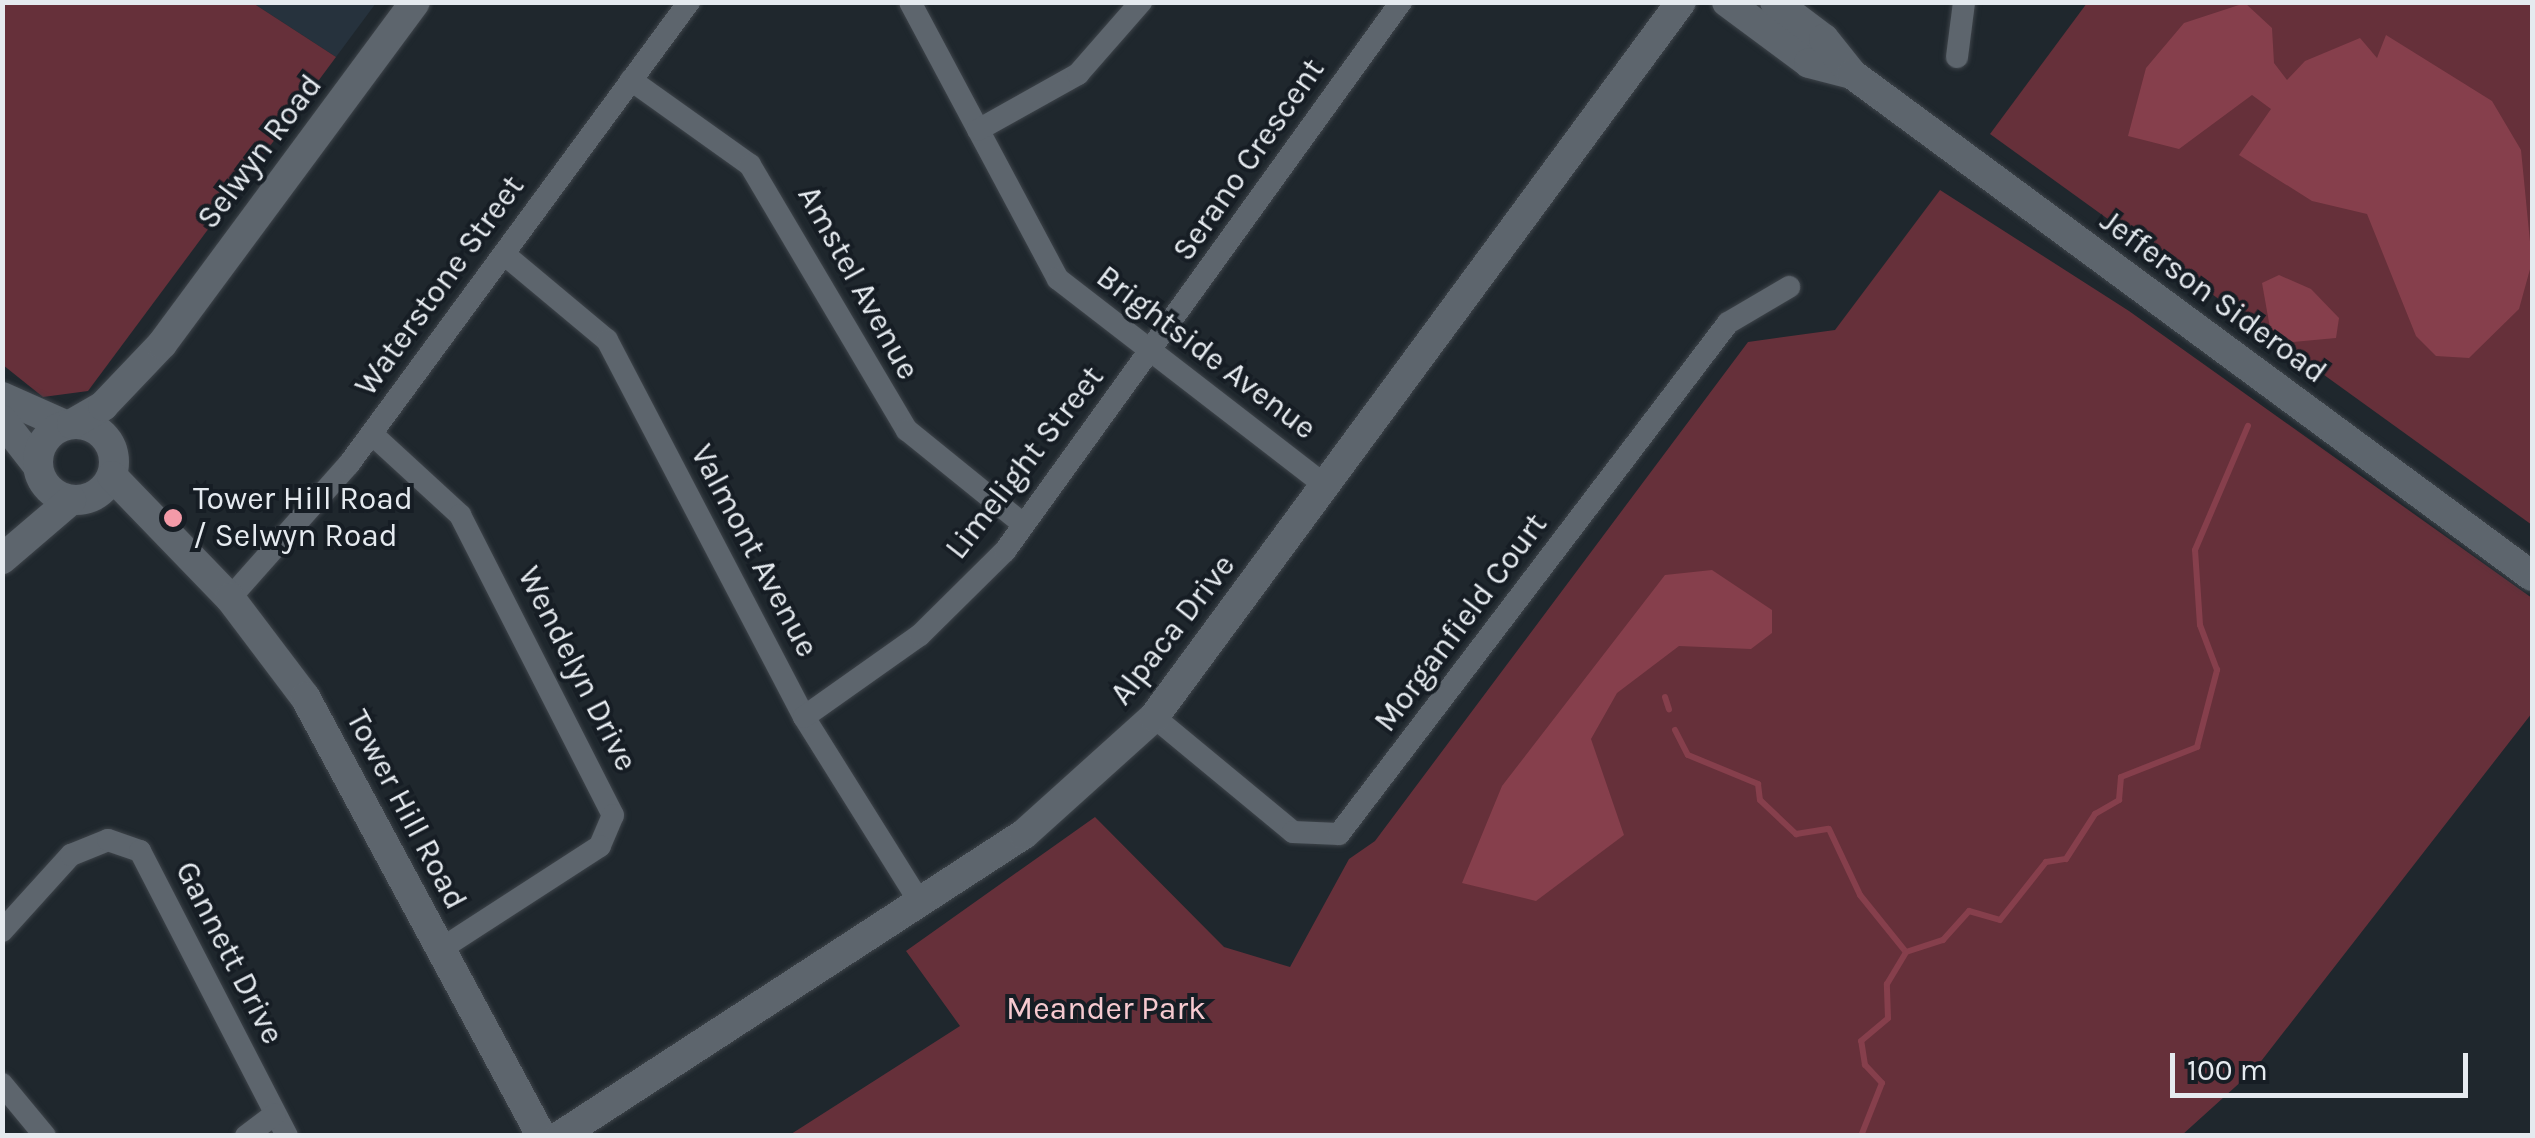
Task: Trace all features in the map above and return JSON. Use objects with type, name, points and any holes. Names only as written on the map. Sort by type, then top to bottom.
[{"type":"street","name":"Selwyn Road","points":[[69,424],[103,406],[162,344],[415,2]]},
{"type":"street","name":"Waterstone Street","points":[[230,598],[372,434],[689,2]]},
{"type":"street","name":"Brightside Avenue","points":[[910,2],[1058,279],[1150,354],[1326,486]]},
{"type":"street","points":[[978,130],[1078,74],[1141,2]]},
{"type":"street","name":"Serano Crescent","points":[[1150,354],[1401,2]]},
{"type":"street","name":"Alpaca Drive","points":[[560,1136],[921,904],[1059,808],[1154,717],[1681,2]]},
{"type":"street","name":"Jefferson Sideroad","points":[[1728,2],[1809,63],[1852,74]]},
{"type":"street","name":"Jefferson Sideroad","points":[[1775,2],[1824,39],[1852,74],[2532,576]]},
{"type":"street","points":[[1957,57],[1964,2]]},
{"type":"street","name":"Amstel Avenue","points":[[632,80],[750,165],[907,430],[1024,524]]},
{"type":"street","name":"Valmont Avenue","points":[[504,254],[607,340],[804,717],[921,904]]},
{"type":"street","name":"Morganfield Court","points":[[1154,717],[1293,832],[1339,834],[1728,323],[1789,287]]},
{"type":"street","name":"Selwyn Road","points":[[112,461],[162,344]]},
{"type":"street","name":"Limelight Street","points":[[804,717],[920,635],[1024,524],[1150,354]]},
{"type":"street","points":[[2,397],[69,424],[96,428],[112,461],[78,499],[5,556]]},
{"type":"street","points":[[2,420],[40,472],[78,499]]},
{"type":"street","points":[[5,556],[40,472],[48,436],[69,424]]},
{"type":"street","name":"Wendelyn Drive","points":[[372,434],[460,515],[613,815],[600,846],[440,949]]},
{"type":"street","name":"Tower Hill Road","points":[[112,461],[174,544],[230,598],[313,712],[540,1136]]},
{"type":"street","name":"Tower Hill Road","points":[[78,499],[174,544]]},
{"type":"street","name":"Gannett Drive","points":[[2,932],[71,854],[108,840],[140,851],[287,1136]]},
{"type":"street","points":[[2,1084],[45,1136]]},
{"type":"street","points":[[246,1136],[275,1114]]},
{"type":"shaded area","points":[[253,3],[376,3],[336,57]]},
{"type":"shaded area","points":[[2245,3],[2272,28],[2274,63],[2287,80],[2305,61],[2360,38],[2377,58],[2386,35],[2492,101],[2521,150],[2532,262],[2519,309],[2469,358],[2436,356],[2416,336],[2367,214],[2312,201],[2239,155],[2271,109],[2252,95],[2179,149],[2128,136],[2146,68],[2184,23]]},
{"type":"shaded area","points":[[2279,275],[2311,289],[2339,318],[2336,338],[2293,342],[2270,328],[2262,283]]},
{"type":"shaded area","points":[[1712,570],[1772,610],[1772,633],[1751,649],[1679,646],[1617,693],[1591,739],[1624,835],[1536,901],[1462,883],[1502,786],[1665,575]]},
{"type":"green space","points":[[2,3],[253,3],[336,57],[88,391],[43,397],[3,365]]},
{"type":"green space","points":[[2087,3],[2532,3],[2532,525],[1990,134]]},
{"type":"green space","name":"Meander Park","points":[[1940,190],[2129,311],[2532,598],[2532,713],[2255,1069],[2182,1135],[788,1136],[960,1026],[906,951],[1095,817],[1224,947],[1290,967],[1349,859],[1375,841],[1748,342],[1835,330]]},
{"type":"waterway","points":[[1906,952],[1943,940],[1969,911],[2000,920],[2046,862],[2066,859],[2095,814],[2119,800],[2121,777],[2197,747],[2217,670],[2200,625],[2195,550],[2248,426]]},
{"type":"waterway","points":[[1665,697],[1669,709]]},
{"type":"waterway","points":[[1675,730],[1688,755],[1758,784],[1760,800],[1796,834],[1829,829],[1860,895],[1906,952]]},
{"type":"waterway","points":[[1861,1136],[1882,1083],[1865,1065],[1861,1041],[1888,1018],[1887,984],[1906,952]]},
{"type":"place","name":"Tower Hill Road / Selwyn Road","points":[[173,518]]}]
